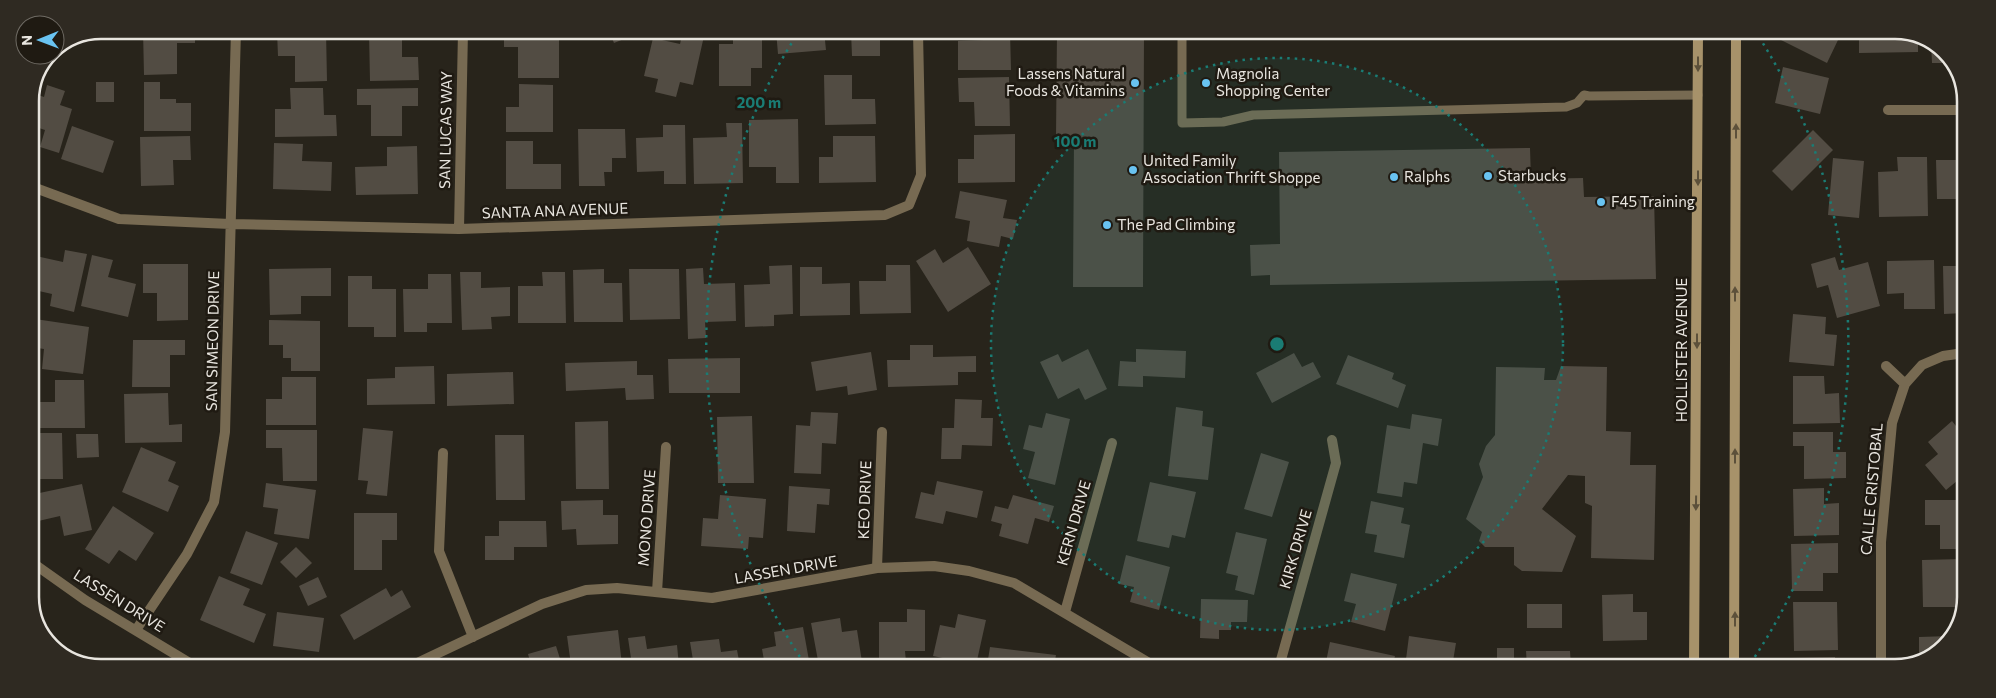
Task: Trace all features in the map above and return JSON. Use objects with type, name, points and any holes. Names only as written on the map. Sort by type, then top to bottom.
[{"type":"main road","name":"HOLLISTER AVENUE","points":[[1694,659],[1698,39]]},
{"type":"main road","points":[[1734,659],[1736,39]]},
{"type":"street","name":"SAN SIMEON DRIVE","points":[[136,630],[187,554],[214,502],[226,432],[236,39]]},
{"type":"street","name":"SAN LUCAS WAY","points":[[459,229],[463,39]]},
{"type":"street","name":"SANTA ANA AVENUE","points":[[39,189],[119,219],[230,224],[459,229],[885,215],[909,205],[921,175],[918,39]]},
{"type":"street","points":[[1888,110],[1957,110]]},
{"type":"street","name":"CALLE CRISTOBAL","points":[[1881,659],[1881,542],[1892,422],[1906,384],[1922,365],[1943,356],[1957,354]]},
{"type":"street","points":[[1886,366],[1906,384]]},
{"type":"street","name":"KEO DRIVE","points":[[877,568],[882,432]]},
{"type":"street","name":"KIRK DRIVE","points":[[1281,659],[1336,463],[1332,440]]},
{"type":"street","name":"KERN DRIVE","points":[[1065,612],[1112,443]]},
{"type":"street","name":"MONO DRIVE","points":[[657,592],[666,447]]},
{"type":"street","points":[[444,453],[439,551],[473,637]]},
{"type":"street","name":"LASSEN DRIVE","points":[[426,659],[542,604],[586,590],[617,588],[712,598],[877,568],[934,566],[969,571],[1014,583],[1144,659]]},
{"type":"street","name":"LASSEN DRIVE","points":[[39,567],[85,600],[185,659]]},
{"type":"lane","points":[[1182,39],[1182,122],[1223,122],[1252,115],[1566,107],[1577,103],[1584,95],[1698,95]]},
{"type":"building","points":[[143,39],[195,39],[195,43],[177,43],[177,74],[144,75]]},
{"type":"building","points":[[277,39],[326,39],[327,81],[295,82],[295,56],[278,56]]},
{"type":"building","points":[[369,39],[402,39],[402,57],[418,57],[419,80],[370,81]]},
{"type":"building","points":[[504,39],[559,39],[559,78],[518,78],[518,47],[504,47]]},
{"type":"building","points":[[612,39],[624,39],[614,43]]},
{"type":"building","points":[[653,39],[680,44],[681,39],[703,39],[693,85],[680,82],[676,97],[655,92],[658,79],[644,76]]},
{"type":"building","points":[[733,39],[762,39],[762,68],[751,68],[751,86],[719,86],[719,44],[733,44]]},
{"type":"building","points":[[777,39],[825,39],[826,50],[778,54]]},
{"type":"building","points":[[851,39],[880,39],[880,56],[852,56]]},
{"type":"building","points":[[1010,39],[1011,70],[958,70],[958,41]]},
{"type":"building","points":[[1057,39],[1144,39],[1143,287],[1073,287],[1074,137],[1056,137]]},
{"type":"building","points":[[1779,39],[1838,40],[1827,63]]},
{"type":"building","points":[[1859,39],[1895,39],[1918,43],[1918,52],[1859,53]]},
{"type":"building","points":[[1931,51],[1944,63],[1932,63]]},
{"type":"building","points":[[1783,67],[1829,78],[1820,114],[1775,103]]},
{"type":"building","points":[[824,75],[852,75],[852,99],[875,99],[876,124],[825,125]]},
{"type":"building","points":[[1009,77],[1010,126],[975,126],[974,102],[959,102],[958,78]]},
{"type":"building","points":[[96,82],[114,82],[114,102],[96,102]]},
{"type":"building","points":[[144,82],[160,82],[160,99],[176,99],[176,103],[191,103],[191,131],[144,131]]},
{"type":"building","points":[[519,84],[553,85],[553,132],[506,132],[506,107],[519,107]]},
{"type":"building","points":[[47,85],[65,91],[60,105],[72,109],[59,153],[40,147],[45,130],[39,128],[39,95],[44,97]]},
{"type":"building","points":[[290,88],[323,88],[324,115],[336,115],[337,136],[275,137],[275,109],[291,109]]},
{"type":"building","points":[[418,88],[418,106],[402,106],[402,136],[371,136],[371,105],[357,105],[357,89]]},
{"type":"building","points":[[798,119],[799,183],[776,183],[776,167],[749,167],[749,120]]},
{"type":"building","points":[[726,123],[742,123],[743,183],[694,184],[693,138],[727,137]]},
{"type":"building","points":[[663,125],[685,125],[686,184],[664,184],[664,171],[637,172],[636,138],[663,137]]},
{"type":"building","points":[[72,126],[114,141],[103,173],[61,159]]},
{"type":"building","points":[[578,129],[625,129],[626,158],[612,158],[612,172],[604,172],[605,186],[579,186]]},
{"type":"building","points":[[1813,130],[1833,150],[1792,191],[1772,171]]},
{"type":"building","points":[[1015,134],[1015,182],[958,183],[958,159],[974,159],[974,135]]},
{"type":"building","points":[[190,136],[191,160],[173,160],[174,185],[141,186],[140,137]]},
{"type":"building","points":[[833,136],[875,136],[876,182],[819,183],[819,157],[833,157]]},
{"type":"building","points":[[506,141],[533,141],[533,164],[561,164],[561,189],[506,189]]},
{"type":"building","points":[[274,143],[303,144],[302,161],[332,162],[331,191],[273,189]]},
{"type":"building","points":[[417,146],[418,194],[356,195],[355,167],[387,166],[387,147]]},
{"type":"building","points":[[1530,148],[1531,179],[1583,178],[1584,197],[1654,196],[1656,279],[1270,285],[1270,275],[1251,276],[1250,245],[1280,244],[1279,152]]},
{"type":"building","points":[[1897,157],[1927,157],[1928,216],[1879,217],[1878,172],[1898,171]]},
{"type":"building","points":[[1833,158],[1864,161],[1859,218],[1828,215]]},
{"type":"building","points":[[1936,160],[1957,160],[1957,199],[1937,199]]},
{"type":"building","points":[[960,191],[1007,200],[1003,218],[1017,220],[1013,239],[1001,236],[999,247],[967,241],[970,221],[955,218]]},
{"type":"building","points":[[968,247],[991,284],[948,312],[916,261],[935,249],[943,263]]},
{"type":"building","points":[[65,250],[87,254],[74,312],[50,306],[52,294],[39,291],[39,257],[63,262]]},
{"type":"building","points":[[92,255],[113,260],[108,277],[136,284],[128,317],[81,306]]},
{"type":"building","points":[[1835,257],[1839,270],[1868,262],[1880,306],[1837,318],[1828,285],[1817,288],[1811,264]]},
{"type":"building","points":[[1934,260],[1935,309],[1904,309],[1904,293],[1887,294],[1887,261]]},
{"type":"building","points":[[143,264],[188,264],[188,320],[157,321],[157,293],[143,293]]},
{"type":"building","points":[[792,265],[793,314],[774,315],[774,326],[745,327],[744,285],[770,284],[769,266]]},
{"type":"building","points":[[886,265],[910,265],[911,313],[860,314],[859,281],[886,281]]},
{"type":"building","points":[[1943,266],[1957,266],[1957,313],[1944,314]]},
{"type":"building","points":[[800,267],[822,267],[822,284],[850,283],[850,315],[800,316]]},
{"type":"building","points":[[331,268],[331,296],[301,296],[301,314],[270,315],[269,269]]},
{"type":"building","points":[[703,268],[704,284],[735,283],[736,321],[705,322],[706,338],[688,339],[686,269]]},
{"type":"building","points":[[604,269],[604,283],[622,283],[623,322],[574,322],[573,270]]},
{"type":"building","points":[[629,269],[679,269],[680,319],[630,320]]},
{"type":"building","points":[[460,272],[481,272],[481,288],[510,287],[510,316],[491,317],[492,329],[462,330]]},
{"type":"building","points":[[542,272],[565,272],[566,323],[518,323],[518,286],[543,286]]},
{"type":"building","points":[[428,274],[451,274],[452,323],[427,323],[427,332],[404,332],[403,289],[428,289]]},
{"type":"building","points":[[348,276],[372,276],[372,289],[396,289],[396,337],[374,337],[374,327],[348,327]]},
{"type":"building","points":[[1793,314],[1826,317],[1825,334],[1837,335],[1834,366],[1789,362]]},
{"type":"building","points":[[39,320],[89,327],[83,374],[42,369],[44,349],[39,348]]},
{"type":"building","points":[[269,320],[320,321],[320,371],[291,371],[291,358],[283,358],[283,345],[269,345]]},
{"type":"building","points":[[133,340],[185,340],[185,355],[170,355],[170,387],[132,387]]},
{"type":"building","points":[[910,345],[933,345],[933,357],[976,356],[976,372],[958,372],[958,385],[888,387],[887,360],[910,360]]},
{"type":"building","points":[[1088,349],[1107,389],[1085,400],[1079,388],[1058,399],[1040,362],[1058,354],[1062,362]]},
{"type":"building","points":[[1136,349],[1186,351],[1185,378],[1143,376],[1143,387],[1118,386],[1120,361],[1136,362]]},
{"type":"building","points":[[871,352],[877,390],[848,395],[847,386],[816,391],[811,362]]},
{"type":"building","points":[[1294,353],[1302,367],[1313,362],[1321,377],[1272,403],[1256,373]]},
{"type":"building","points":[[1348,355],[1394,373],[1392,379],[1406,385],[1398,408],[1336,384]]},
{"type":"building","points":[[740,358],[740,393],[669,393],[668,359]]},
{"type":"building","points":[[637,361],[637,375],[653,375],[654,399],[626,400],[625,388],[566,391],[565,363]]},
{"type":"building","points":[[434,366],[435,404],[367,405],[367,379],[395,378],[395,367]]},
{"type":"building","points":[[1561,366],[1607,367],[1606,431],[1631,432],[1630,465],[1656,465],[1654,560],[1591,558],[1592,506],[1585,503],[1585,476],[1568,475],[1542,509],[1576,536],[1562,572],[1522,571],[1514,565],[1514,547],[1485,547],[1479,541],[1482,532],[1466,519],[1483,477],[1479,464],[1486,446],[1495,435],[1496,367],[1545,368],[1544,380],[1556,380]]},
{"type":"building","points":[[513,372],[514,404],[447,406],[447,374]]},
{"type":"building","points":[[1793,376],[1824,376],[1825,394],[1839,393],[1840,423],[1793,424]]},
{"type":"building","points":[[282,377],[316,377],[316,425],[266,425],[266,399],[282,399]]},
{"type":"building","points":[[55,380],[84,380],[85,428],[39,428],[39,402],[55,402]]},
{"type":"building","points":[[168,393],[169,425],[182,424],[182,442],[125,443],[124,394]]},
{"type":"building","points":[[955,399],[982,400],[981,418],[993,418],[992,446],[962,445],[961,459],[941,459],[942,428],[954,428]]},
{"type":"building","points":[[1176,407],[1203,411],[1202,426],[1214,428],[1208,480],[1168,476]]},
{"type":"building","points":[[811,412],[838,413],[836,444],[822,443],[821,474],[794,473],[796,425],[810,426]]},
{"type":"building","points":[[1046,413],[1070,419],[1055,485],[1028,478],[1035,452],[1023,449],[1029,425],[1042,428]]},
{"type":"building","points":[[1412,414],[1442,419],[1438,446],[1423,443],[1417,484],[1404,482],[1402,497],[1377,493],[1387,425],[1410,429]]},
{"type":"building","points":[[752,416],[754,483],[718,483],[717,417]]},
{"type":"building","points":[[608,421],[609,489],[576,489],[575,422]]},
{"type":"building","points":[[1952,421],[1957,427],[1957,481],[1946,490],[1925,465],[1938,454],[1928,442]]},
{"type":"building","points":[[363,428],[393,431],[387,496],[366,494],[368,481],[358,480]]},
{"type":"building","points":[[266,430],[317,430],[317,481],[283,481],[282,448],[266,448]]},
{"type":"building","points":[[1793,432],[1833,432],[1833,452],[1846,452],[1846,478],[1804,479],[1804,446],[1793,446]]},
{"type":"building","points":[[39,433],[62,433],[63,479],[39,479]]},
{"type":"building","points":[[76,434],[98,434],[99,457],[77,458]]},
{"type":"building","points":[[495,435],[524,435],[525,500],[496,500]]},
{"type":"building","points":[[141,447],[176,462],[168,481],[179,486],[168,512],[122,492]]},
{"type":"building","points":[[1261,453],[1289,462],[1272,517],[1244,509]]},
{"type":"building","points":[[937,481],[983,491],[977,518],[946,511],[943,524],[915,518],[921,492],[934,495]]},
{"type":"building","points":[[1150,482],[1196,492],[1185,538],[1172,535],[1169,548],[1137,541]]},
{"type":"building","points":[[266,483],[316,490],[309,539],[274,534],[278,509],[263,507]]},
{"type":"building","points":[[82,484],[92,530],[64,536],[60,516],[39,521],[39,493]]},
{"type":"building","points":[[789,486],[830,489],[829,505],[817,504],[815,533],[787,531]]},
{"type":"building","points":[[1824,488],[1824,504],[1839,503],[1839,535],[1794,536],[1793,489]]},
{"type":"building","points":[[720,495],[766,499],[763,538],[749,537],[748,549],[701,546],[703,518],[718,519]]},
{"type":"building","points":[[1013,495],[1054,506],[1049,522],[1035,518],[1028,544],[999,536],[1002,524],[991,521],[995,506],[1008,509]]},
{"type":"building","points":[[603,500],[603,515],[618,515],[618,544],[577,545],[576,529],[562,530],[561,501]]},
{"type":"building","points":[[1925,500],[1957,500],[1957,549],[1940,549],[1940,525],[1925,525]]},
{"type":"building","points":[[1371,501],[1404,508],[1401,523],[1410,525],[1404,558],[1374,552],[1377,535],[1365,533]]},
{"type":"building","points":[[113,506],[154,533],[136,561],[119,550],[109,564],[85,549]]},
{"type":"building","points":[[354,513],[397,513],[397,540],[382,540],[382,570],[354,570]]},
{"type":"building","points":[[499,521],[546,521],[547,547],[514,547],[514,560],[485,560],[485,536],[499,536]]},
{"type":"building","points":[[246,531],[278,543],[262,585],[230,573]]},
{"type":"building","points":[[1236,532],[1267,539],[1254,595],[1235,590],[1238,576],[1226,573]]},
{"type":"building","points":[[1838,543],[1838,573],[1823,573],[1823,591],[1792,591],[1791,544]]},
{"type":"building","points":[[296,547],[312,563],[296,578],[280,562]]},
{"type":"building","points":[[1126,555],[1170,567],[1159,610],[1130,602],[1134,587],[1119,584]]},
{"type":"building","points":[[1957,559],[1956,607],[1923,607],[1922,560]]},
{"type":"building","points":[[1351,573],[1397,584],[1385,631],[1351,622],[1356,604],[1344,601]]},
{"type":"building","points":[[219,576],[250,589],[243,605],[266,614],[254,643],[200,620]]},
{"type":"building","points":[[318,577],[327,597],[308,606],[299,586]]},
{"type":"building","points":[[386,588],[391,597],[402,590],[411,607],[354,640],[340,615]]},
{"type":"building","points":[[1633,594],[1633,612],[1647,612],[1647,640],[1603,641],[1602,595]]},
{"type":"building","points":[[1201,599],[1248,600],[1247,622],[1231,622],[1231,630],[1219,630],[1219,639],[1200,638]]},
{"type":"building","points":[[1793,602],[1837,602],[1838,650],[1794,651]]},
{"type":"building","points":[[1527,604],[1562,604],[1562,628],[1527,628]]},
{"type":"building","points":[[907,609],[925,610],[925,651],[905,651],[906,659],[879,659],[879,622],[907,622]]},
{"type":"building","points":[[277,612],[324,618],[319,652],[273,646]]},
{"type":"building","points":[[958,614],[986,620],[977,659],[947,659],[933,656],[940,625],[955,628]]},
{"type":"building","points":[[840,618],[842,632],[857,630],[862,659],[818,659],[811,623]]},
{"type":"building","points":[[803,627],[809,659],[764,659],[762,649],[776,646],[774,632]]},
{"type":"building","points":[[618,630],[621,659],[570,659],[567,636]]},
{"type":"building","points":[[645,636],[647,649],[677,645],[678,659],[631,659],[628,638]]},
{"type":"building","points":[[1409,636],[1456,643],[1453,659],[1406,659]]},
{"type":"building","points":[[1943,636],[1933,646],[1919,654],[1919,637]]},
{"type":"building","points":[[719,639],[721,652],[737,650],[739,659],[693,659],[690,642]]},
{"type":"building","points":[[1330,642],[1395,656],[1394,659],[1327,659]]},
{"type":"building","points":[[556,646],[560,659],[529,659],[528,654]]},
{"type":"building","points":[[990,647],[1056,655],[1055,659],[988,659]]},
{"type":"building","points":[[1497,648],[1514,648],[1514,659],[1497,659]]},
{"type":"building","points":[[1526,651],[1570,651],[1570,659],[1526,659]]},
{"type":"building","points":[[1835,657],[1835,659],[1789,659]]},
{"type":"place","name":"Lassens Natural Foods & Vitamins","points":[[1135,83]]},
{"type":"place","name":"Magnolia Shopping Center","points":[[1206,83]]},
{"type":"place","name":"United Family Association Thrift Shoppe","points":[[1133,170]]},
{"type":"place","name":"Starbucks","points":[[1488,176]]},
{"type":"place","name":"Ralphs","points":[[1394,177]]},
{"type":"place","name":"F45 Training","points":[[1601,202]]},
{"type":"place","name":"The Pad Climbing","points":[[1107,225]]}]
